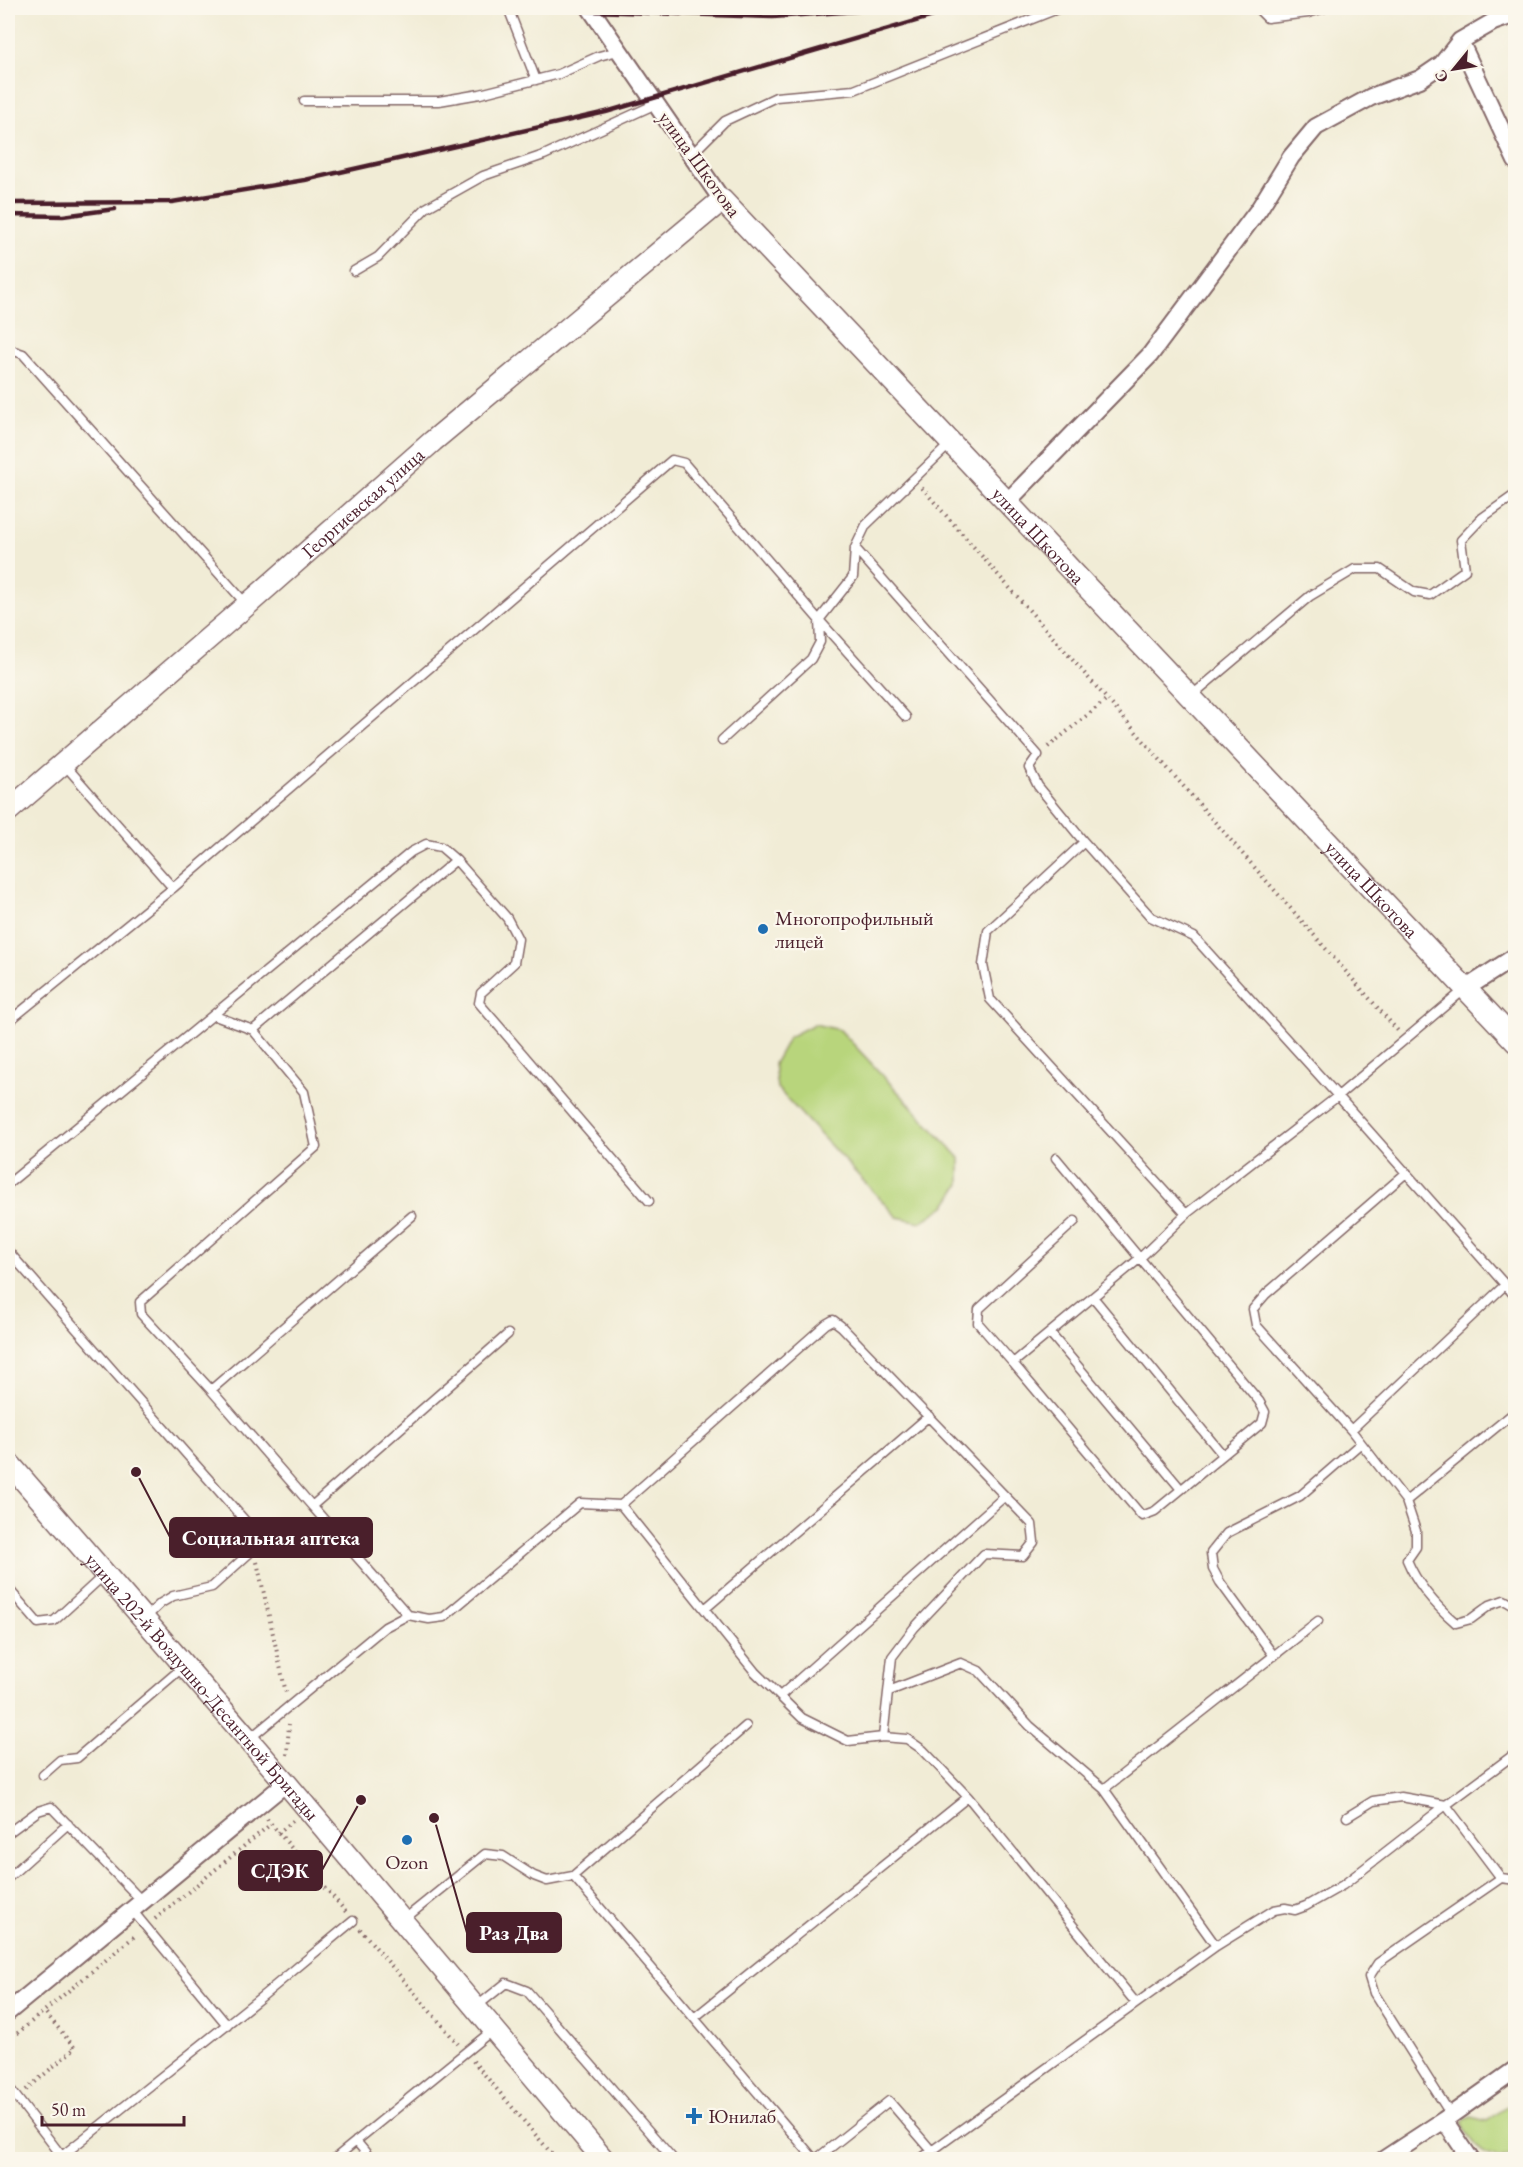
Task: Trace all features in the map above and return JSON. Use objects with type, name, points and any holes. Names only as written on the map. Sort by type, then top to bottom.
[{"type":"street","name":"улица Шкотова","points":[[590,8],[722,200],[1515,1042]]},
{"type":"street","points":[[1007,502],[1150,355],[1259,208],[1291,157],[1316,127],[1371,97],[1420,79],[1442,64],[1460,41],[1493,22],[1515,14]]},
{"type":"street","points":[[1460,41],[1515,161]]},
{"type":"street","name":"Георгиевская улица","points":[[8,811],[433,441],[722,200]]},
{"type":"street","points":[[1465,989],[1515,956]]},
{"type":"street","name":"улица 202-й Воздушно-Десантной Бригады","points":[[8,1462],[286,1783],[604,2160]]},
{"type":"street","points":[[10,2005],[137,1906],[286,1783]]},
{"type":"street","points":[[1383,2160],[1448,2118],[1515,2069]]},
{"type":"street","points":[[1448,2118],[1471,2160]]},
{"type":"lane","points":[[691,155],[725,121],[776,97],[854,90],[1060,8]]},
{"type":"lane","points":[[1257,8],[1267,18],[1308,13],[1324,8]]},
{"type":"lane","points":[[510,13],[536,80]]},
{"type":"lane","points":[[304,101],[439,101],[480,94],[559,74],[599,56],[618,51]]},
{"type":"lane","points":[[354,271],[378,257],[426,208],[483,176],[544,155],[656,104]]},
{"type":"lane","points":[[8,349],[23,354],[247,605]]},
{"type":"lane","points":[[722,740],[812,659],[820,642],[819,620],[853,577],[855,548],[866,525],[951,443]]},
{"type":"lane","points":[[8,1022],[172,888],[672,460],[684,463],[906,717]]},
{"type":"lane","points":[[1190,697],[1310,596],[1355,568],[1380,569],[1414,592],[1430,595],[1465,570],[1461,540],[1482,518],[1515,494]]},
{"type":"lane","points":[[855,548],[1038,755],[1029,768],[1038,786],[1084,842],[1151,917],[1194,937],[1515,1297]]},
{"type":"lane","points":[[64,764],[172,888]]},
{"type":"lane","points":[[1084,842],[988,930],[983,965],[990,999],[1186,1214]]},
{"type":"lane","points":[[8,1184],[215,1016],[411,852],[426,844],[441,847],[456,860],[507,918],[518,939],[514,963],[481,993],[479,1003],[649,1202]]},
{"type":"lane","points":[[253,1030],[456,860]]},
{"type":"lane","points":[[1013,1363],[1139,1259],[1186,1214],[1338,1096],[1465,989]]},
{"type":"lane","points":[[215,1016],[253,1030],[304,1092],[316,1147],[140,1302],[141,1314],[212,1390],[408,1615],[429,1619],[444,1617],[580,1503],[621,1505],[833,1320],[1032,1524],[1034,1542],[1023,1556],[984,1554],[914,1628],[892,1657],[883,1737]]},
{"type":"lane","points":[[1056,1158],[1259,1401],[1265,1412],[1262,1423],[1179,1488],[1155,1511],[1142,1516],[978,1323],[979,1309],[1075,1221]]},
{"type":"lane","points":[[1406,1173],[1266,1294],[1253,1309],[1256,1325],[1351,1430],[1406,1501],[1416,1531],[1416,1547],[1407,1560],[1413,1574],[1444,1612],[1456,1623],[1471,1619],[1490,1605],[1504,1600],[1515,1607]]},
{"type":"lane","points":[[212,1390],[412,1216]]},
{"type":"lane","points":[[8,1251],[254,1532],[254,1549],[212,1587],[173,1596],[161,1603],[143,1620]]},
{"type":"lane","points":[[1351,1430],[1505,1286]]},
{"type":"lane","points":[[1093,1298],[1222,1454]]},
{"type":"lane","points":[[1050,1333],[1179,1488]]},
{"type":"lane","points":[[312,1506],[508,1334]]},
{"type":"lane","points":[[1406,1501],[1515,1411]]},
{"type":"lane","points":[[706,1608],[929,1416]]},
{"type":"lane","points":[[1274,1656],[1220,1582],[1213,1569],[1211,1552],[1227,1533],[1300,1496],[1361,1443]]},
{"type":"lane","points":[[780,1696],[1005,1496]]},
{"type":"lane","points":[[621,1505],[706,1608],[755,1672],[802,1718],[848,1741],[883,1737],[907,1739],[923,1750],[968,1797],[1136,2003]]},
{"type":"lane","points":[[8,1588],[38,1623],[47,1623],[54,1621],[105,1574]]},
{"type":"lane","points":[[248,1740],[385,1627],[408,1615]]},
{"type":"lane","points":[[1104,1790],[1318,1621]]},
{"type":"lane","points":[[889,1691],[961,1663],[979,1671],[1030,1726],[1104,1790],[1216,1946]]},
{"type":"lane","points":[[43,1775],[60,1760],[77,1758],[183,1666]]},
{"type":"lane","points":[[402,1921],[485,1854],[503,1856],[534,1876],[547,1881],[573,1876],[746,1726]]},
{"type":"lane","points":[[919,2160],[1216,1946],[1274,1910],[1285,1908],[1295,1910],[1343,1885],[1380,1859],[1515,1753]]},
{"type":"lane","points":[[694,2018],[968,1797]]},
{"type":"lane","points":[[1347,1817],[1373,1801],[1401,1797],[1446,1805],[1501,1878]]},
{"type":"lane","points":[[8,1833],[38,1810],[51,1807],[137,1906],[227,2025]]},
{"type":"lane","points":[[8,1878],[68,1824]]},
{"type":"lane","points":[[573,1876],[814,2160],[889,2101],[932,2150]]},
{"type":"lane","points":[[1448,2118],[1374,1993],[1369,1977],[1378,1963],[1501,1878],[1515,1880]]},
{"type":"lane","points":[[8,2086],[63,2158],[353,1921]]},
{"type":"lane","points":[[475,2008],[506,1983],[527,1991],[674,2160]]},
{"type":"lane","points":[[333,2160],[494,2030]]},
{"type":"lane","points":[[356,2141],[372,2160]]},
{"type":"path","points":[[914,478],[1405,1039]]},
{"type":"path","points":[[1038,755],[1107,699]]},
{"type":"path","points":[[254,1549],[289,1705],[287,1756]]},
{"type":"path","points":[[256,1808],[557,2160]]},
{"type":"path","points":[[16,2098],[75,2048],[44,2011]]},
{"type":"green space","points":[[814,1024],[840,1030],[960,1158],[960,1184],[945,1206],[921,1222],[897,1217],[777,1088],[774,1064],[789,1037]]},
{"type":"green space","points":[[1515,2101],[1515,2152],[1498,2157],[1483,2152],[1470,2139],[1463,2122],[1471,2117],[1487,2121]]},
{"type":"railway","points":[[498,8],[773,17],[898,8]]},
{"type":"railway","points":[[8,203],[172,202],[305,180],[606,112],[960,8]]},
{"type":"railway","points":[[8,215],[63,216],[115,209]]},
{"type":"place","name":"Многопрофильный лицей","points":[[763,929]]},
{"type":"place","name":"Социальная аптека","points":[[136,1472]]},
{"type":"place","name":"СДЭК","points":[[361,1800]]},
{"type":"place","name":"Раз Два","points":[[434,1818]]},
{"type":"place","name":"Ozon","points":[[407,1840]]},
{"type":"place","name":"Юнилаб","points":[[694,2116]]}]
